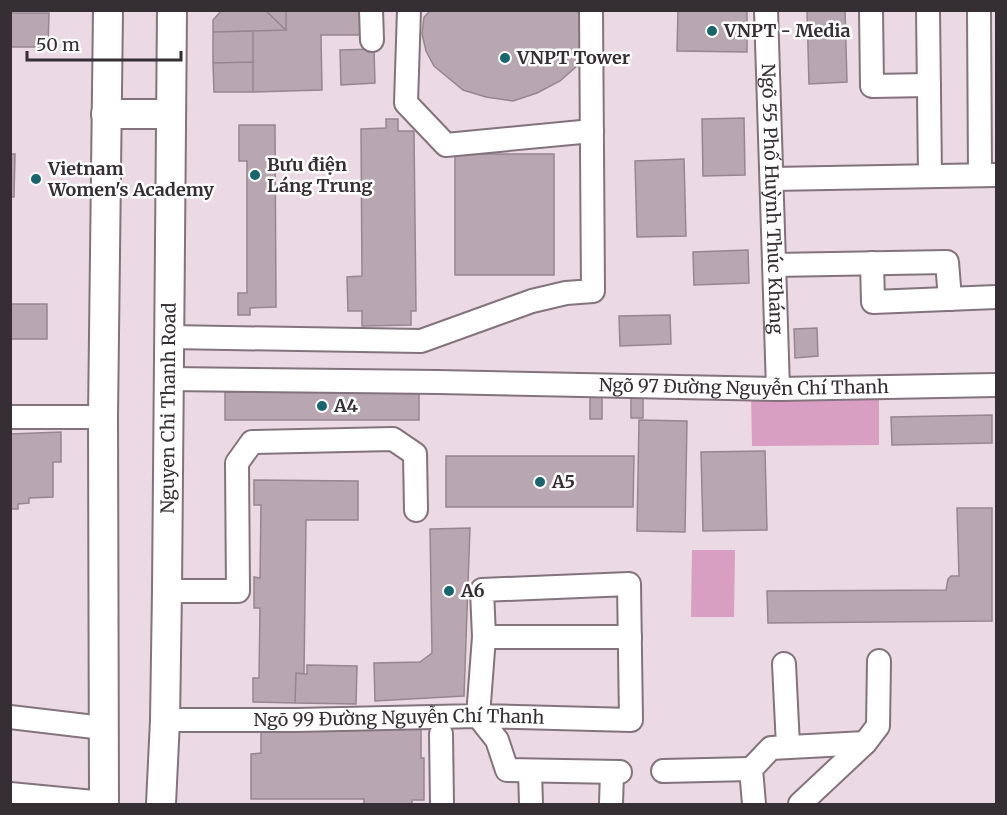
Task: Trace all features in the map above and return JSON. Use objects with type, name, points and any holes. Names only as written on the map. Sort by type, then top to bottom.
[{"type":"main road","points":[[104,804],[103,417],[108,10]]},
{"type":"main road","name":"Nguyen Chi Thanh Road","points":[[161,804],[165,720],[174,12]]},
{"type":"main road","points":[[106,114],[171,114]]},
{"type":"lane","points":[[371,10],[372,40]]},
{"type":"lane","points":[[409,10],[406,103],[446,145],[592,131]]},
{"type":"lane","points":[[169,337],[421,341],[532,301],[566,293],[592,291],[591,10]]},
{"type":"lane","name":"Ngõ 55 Phố Huỳnh Thúc Kháng","points":[[766,10],[778,389]]},
{"type":"lane","points":[[871,10],[872,86],[929,85]]},
{"type":"lane","points":[[928,10],[930,176]]},
{"type":"lane","points":[[772,179],[988,175],[979,10]]},
{"type":"lane","points":[[774,265],[947,262],[950,299]]},
{"type":"lane","points":[[872,263],[873,302],[996,297]]},
{"type":"lane","name":"Ngõ 97 Đường Nguyễn Chí Thanh","points":[[168,380],[450,382],[778,389],[996,385]]},
{"type":"lane","points":[[10,417],[103,417]]},
{"type":"lane","points":[[167,591],[238,591],[237,463],[252,442],[393,439],[415,454],[416,510]]},
{"type":"lane","points":[[484,637],[630,637],[629,584],[482,590],[484,637],[478,716],[497,740],[507,770],[616,772],[611,804]]},
{"type":"lane","name":"Ngõ 99 Đường Nguyễn Chí Thanh","points":[[165,720],[478,716],[632,720],[630,637]]},
{"type":"lane","points":[[800,804],[865,743],[878,726],[879,661]]},
{"type":"lane","points":[[784,664],[788,746]]},
{"type":"lane","points":[[10,717],[103,728]]},
{"type":"lane","points":[[441,734],[442,804]]},
{"type":"lane","points":[[754,804],[752,769],[771,748],[865,743]]},
{"type":"lane","points":[[663,771],[752,769]]},
{"type":"lane","points":[[530,771],[531,804]]},
{"type":"lane","points":[[10,794],[104,804]]},
{"type":"shaded area","points":[[879,393],[879,445],[752,446],[751,394]]},
{"type":"shaded area","points":[[692,550],[735,550],[734,617],[691,617]]},
{"type":"building","points":[[222,10],[265,10],[286,30],[213,32],[213,20]]},
{"type":"building","points":[[265,10],[286,10],[286,30]]},
{"type":"building","points":[[286,10],[362,10],[363,35],[321,35],[322,90],[253,92],[253,31],[286,30]]},
{"type":"building","name":"VNPT Tower","points":[[431,10],[576,10],[583,18],[584,50],[577,66],[560,81],[537,93],[513,101],[486,97],[463,90],[434,66],[426,51],[422,34],[424,17]]},
{"type":"building","name":"VNPT - Media","points":[[678,10],[747,10],[747,52],[677,51]]},
{"type":"building","points":[[807,10],[845,10],[847,82],[809,84]]},
{"type":"building","points":[[10,13],[49,13],[48,47],[10,47]]},
{"type":"building","points":[[253,31],[253,62],[213,63],[213,32]]},
{"type":"building","points":[[374,49],[375,83],[341,85],[340,50]]},
{"type":"building","points":[[253,62],[253,92],[214,92],[213,63]]},
{"type":"building","points":[[744,118],[745,175],[703,176],[702,119]]},
{"type":"building","points":[[386,119],[398,119],[398,131],[414,131],[416,311],[411,311],[411,325],[362,326],[362,311],[348,311],[347,277],[362,276],[361,129],[386,128]]},
{"type":"building","points":[[239,125],[275,125],[276,307],[250,308],[250,315],[238,315],[238,293],[247,293],[247,161],[239,161]]},
{"type":"building","points":[[10,154],[15,154],[14,197],[10,197]]},
{"type":"building","points":[[455,154],[554,154],[554,275],[455,275]]},
{"type":"building","points":[[684,159],[686,236],[637,237],[635,161]]},
{"type":"building","points":[[748,250],[749,283],[694,285],[693,252]]},
{"type":"building","points":[[10,304],[47,304],[47,339],[10,339]]},
{"type":"building","points":[[670,315],[671,344],[620,346],[619,316]]},
{"type":"building","points":[[817,328],[818,356],[795,358],[794,329]]},
{"type":"building","name":"A4","points":[[249,386],[419,392],[419,420],[225,420],[225,392],[249,392]]},
{"type":"building","points":[[631,389],[643,389],[643,418],[631,418]]},
{"type":"building","points":[[590,393],[602,393],[602,419],[590,419]]},
{"type":"building","points":[[992,415],[992,443],[892,445],[891,417]]},
{"type":"building","points":[[639,420],[687,421],[685,532],[637,531]]},
{"type":"building","points":[[61,432],[61,462],[53,462],[53,497],[29,498],[29,503],[18,504],[18,509],[10,509],[10,434]]},
{"type":"building","points":[[765,451],[767,530],[703,531],[701,452]]},
{"type":"building","name":"A5","points":[[446,456],[634,456],[633,507],[446,507]]},
{"type":"building","points":[[254,480],[358,481],[358,520],[306,520],[304,674],[296,673],[295,703],[253,702],[253,678],[259,678],[260,608],[254,608],[254,577],[260,578],[261,505],[254,505]]},
{"type":"building","points":[[957,508],[992,508],[992,621],[768,623],[767,591],[946,590],[948,579],[951,576],[959,576]]},
{"type":"building","name":"A6","points":[[470,528],[464,696],[375,701],[374,663],[420,662],[432,653],[430,529]]},
{"type":"building","points":[[307,665],[357,666],[356,704],[295,703],[296,673],[307,674]]},
{"type":"building","points":[[261,723],[421,723],[424,800],[412,800],[412,804],[364,804],[364,799],[251,799],[251,754],[261,753]]},
{"type":"place","name":"VNPT - Media","points":[[712,31]]},
{"type":"place","name":"VNPT Tower","points":[[505,58]]},
{"type":"place","name":"Bưu điện Láng Trung","points":[[255,175]]},
{"type":"place","name":"Vietnam Women's Academy","points":[[36,179]]},
{"type":"place","name":"A4","points":[[322,406]]},
{"type":"place","name":"A5","points":[[540,482]]},
{"type":"place","name":"A6","points":[[449,591]]}]
